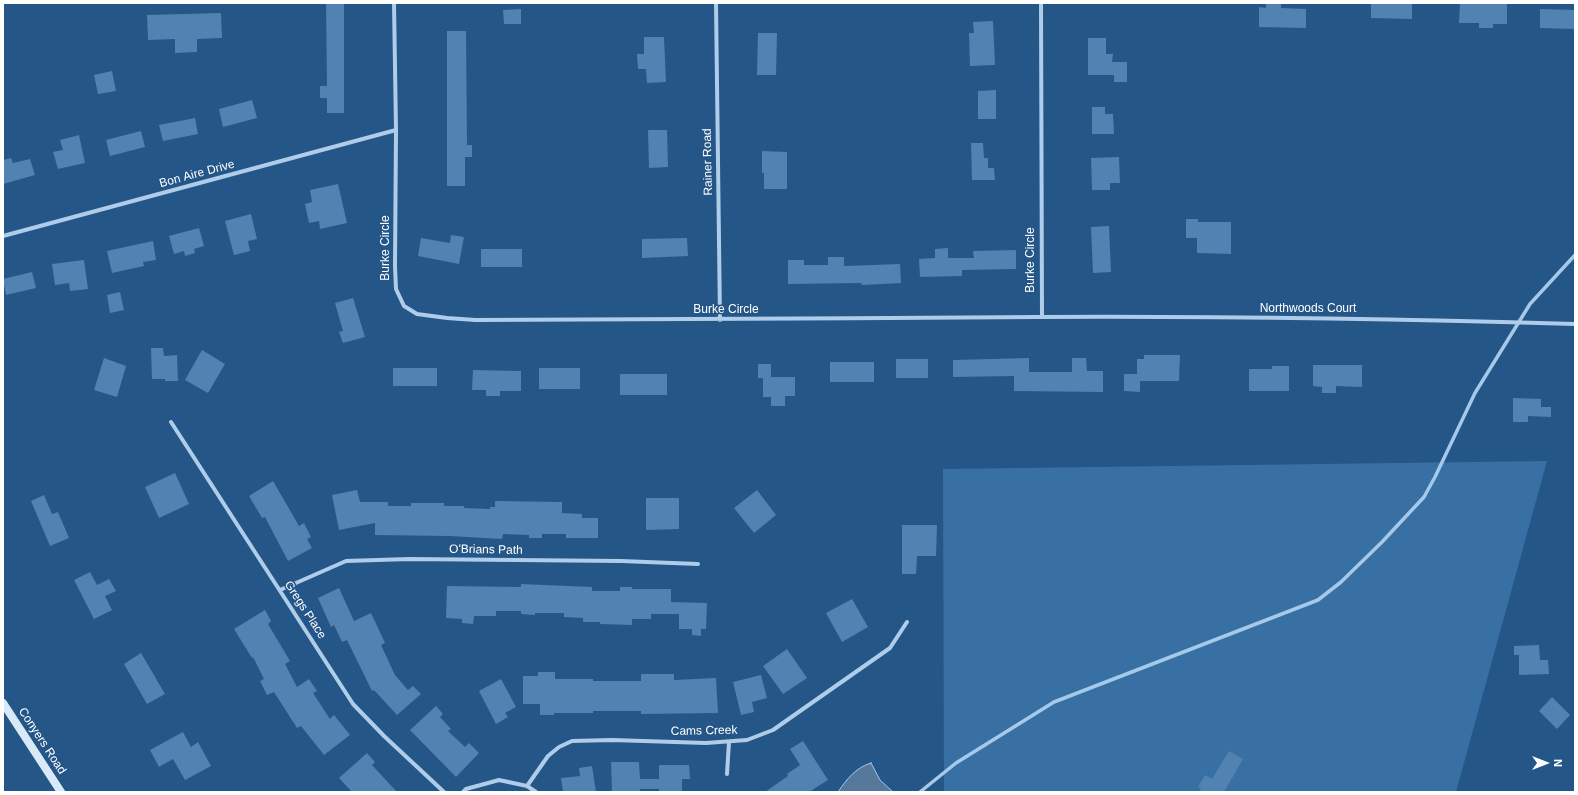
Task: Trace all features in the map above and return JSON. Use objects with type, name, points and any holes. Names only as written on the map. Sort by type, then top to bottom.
[{"type":"main road","name":"Conyers Road","points":[[3,703],[61,792]]},
{"type":"street","name":"Burke Circle","points":[[394,3],[396,289],[404,306],[417,314],[475,320],[720,320],[1042,317],[1041,3]]},
{"type":"street","name":"Rainer Road","points":[[716,3],[720,320]]},
{"type":"street","name":"Bon Aire Drive","points":[[3,236],[396,130]]},
{"type":"street","name":"Northwoods Court","points":[[1042,317],[1430,320],[1575,324]]},
{"type":"street","name":"Gregs Place","points":[[171,422],[353,704],[384,736],[444,792]]},
{"type":"street","name":"O'Brians Path","points":[[280,590],[346,561],[409,559],[621,561],[698,564]]},
{"type":"street","name":"Cams Creek","points":[[527,786],[548,756],[559,747],[572,741],[612,740],[706,743],[729,742],[747,740],[773,730],[890,648],[907,622]]},
{"type":"street","points":[[727,774],[729,742]]},
{"type":"street","points":[[463,792],[466,789],[499,780],[527,786],[536,792]]},
{"type":"shaded area","points":[[1547,461],[1456,792],[944,792],[943,469]]},
{"type":"shaded area","points":[[871,763],[880,780],[893,792],[838,792],[848,778],[860,768]]},
{"type":"building","points":[[326,3],[344,3],[344,113],[327,113],[327,98],[320,98],[320,86],[327,86]]},
{"type":"building","points":[[1266,3],[1281,3],[1281,8],[1306,9],[1306,28],[1259,27],[1259,7],[1266,8]]},
{"type":"building","points":[[1371,3],[1412,3],[1412,19],[1371,18]]},
{"type":"building","points":[[1460,3],[1507,4],[1507,24],[1493,24],[1493,28],[1479,28],[1479,23],[1459,23]]},
{"type":"building","points":[[521,9],[521,24],[504,24],[503,10]]},
{"type":"building","points":[[1540,9],[1575,10],[1575,29],[1540,28]]},
{"type":"building","points":[[221,13],[222,38],[197,39],[197,52],[175,53],[175,39],[148,40],[147,15]]},
{"type":"building","points":[[993,21],[995,65],[970,66],[969,33],[974,33],[973,22]]},
{"type":"building","points":[[447,31],[466,31],[467,145],[472,145],[472,157],[465,157],[465,186],[447,186]]},
{"type":"building","points":[[758,33],[777,33],[776,75],[757,75]]},
{"type":"building","points":[[644,37],[664,37],[666,82],[647,83],[646,69],[638,69],[637,54],[644,54]]},
{"type":"building","points":[[1088,38],[1106,38],[1106,54],[1113,54],[1112,62],[1127,62],[1127,82],[1114,82],[1114,75],[1088,75]]},
{"type":"building","points":[[112,71],[116,91],[98,94],[94,75]]},
{"type":"building","points":[[996,90],[996,119],[978,119],[978,91]]},
{"type":"building","points":[[252,100],[257,118],[223,127],[219,109]]},
{"type":"building","points":[[1092,107],[1105,107],[1105,114],[1113,114],[1114,134],[1092,134]]},
{"type":"building","points":[[195,118],[198,134],[163,141],[159,125]]},
{"type":"building","points":[[648,130],[667,130],[668,167],[649,168]]},
{"type":"building","points":[[141,131],[145,147],[110,156],[106,140]]},
{"type":"building","points":[[79,135],[85,163],[58,169],[53,152],[63,150],[60,140]]},
{"type":"building","points":[[971,143],[983,143],[984,158],[988,158],[988,168],[994,168],[995,180],[972,180]]},
{"type":"building","points":[[762,151],[787,152],[787,189],[764,189]]},
{"type":"building","points":[[1119,157],[1120,183],[1110,183],[1110,190],[1092,190],[1091,158]]},
{"type":"building","points":[[11,158],[13,163],[30,159],[35,175],[3,184],[3,160]]},
{"type":"building","points":[[338,184],[347,223],[320,229],[319,221],[309,223],[305,204],[312,202],[310,190]]},
{"type":"building","points":[[251,214],[257,239],[248,241],[250,251],[234,255],[225,221]]},
{"type":"building","points":[[1186,219],[1198,219],[1198,222],[1231,222],[1231,254],[1197,253],[1197,238],[1186,238]]},
{"type":"building","points":[[1109,226],[1111,272],[1093,273],[1091,227]]},
{"type":"building","points":[[199,228],[204,246],[194,249],[195,253],[185,256],[184,251],[174,254],[169,236]]},
{"type":"building","points":[[451,235],[464,237],[459,264],[418,256],[421,238],[450,243]]},
{"type":"building","points":[[687,238],[688,256],[642,258],[642,239]]},
{"type":"building","points":[[153,241],[156,260],[143,262],[144,266],[112,273],[107,251]]},
{"type":"building","points":[[948,248],[948,258],[974,258],[973,251],[1016,250],[1016,269],[962,270],[962,276],[920,277],[919,259],[935,258],[935,249]]},
{"type":"building","points":[[481,249],[522,249],[522,267],[481,267]]},
{"type":"building","points":[[828,257],[844,257],[844,266],[900,264],[901,283],[862,285],[861,283],[788,284],[788,260],[804,260],[804,265],[828,265]]},
{"type":"building","points":[[84,260],[88,289],[70,291],[69,283],[55,285],[52,264]]},
{"type":"building","points":[[32,272],[36,288],[6,295],[3,279]]},
{"type":"building","points":[[120,292],[124,310],[110,313],[107,295]]},
{"type":"building","points":[[353,298],[365,337],[343,343],[339,332],[343,331],[335,303]]},
{"type":"building","points":[[151,348],[163,348],[164,356],[177,355],[178,381],[152,379]]},
{"type":"building","points":[[202,350],[225,364],[208,393],[185,380]]},
{"type":"building","points":[[1144,355],[1180,355],[1179,381],[1140,381],[1140,392],[1124,391],[1124,374],[1137,374],[1137,359],[1144,359]]},
{"type":"building","points":[[104,358],[126,366],[117,397],[94,390]]},
{"type":"building","points":[[1029,358],[1029,372],[1072,372],[1072,358],[1086,358],[1087,371],[1103,371],[1103,392],[1014,391],[1014,376],[953,377],[953,360]]},
{"type":"building","points":[[896,359],[928,359],[928,378],[896,378]]},
{"type":"building","points":[[830,362],[874,362],[874,382],[830,382]]},
{"type":"building","points":[[758,364],[771,364],[771,377],[795,377],[795,396],[785,396],[785,406],[771,406],[771,397],[763,397],[763,378],[758,378]]},
{"type":"building","points":[[1313,365],[1362,365],[1362,387],[1336,386],[1336,393],[1322,393],[1322,387],[1313,386]]},
{"type":"building","points":[[1272,366],[1289,366],[1289,391],[1249,391],[1249,369],[1272,369]]},
{"type":"building","points":[[393,368],[437,368],[437,386],[393,386]]},
{"type":"building","points":[[539,368],[580,368],[580,389],[539,389]]},
{"type":"building","points":[[473,370],[521,371],[521,391],[500,391],[500,396],[486,396],[486,390],[472,390]]},
{"type":"building","points":[[620,374],[667,374],[667,395],[620,395]]},
{"type":"building","points":[[1513,398],[1541,399],[1541,407],[1551,407],[1551,417],[1528,416],[1528,422],[1513,422]]},
{"type":"building","points":[[175,473],[189,504],[159,518],[145,487]]},
{"type":"building","points":[[273,481],[299,526],[304,523],[311,537],[307,539],[312,548],[288,561],[265,517],[262,518],[249,496]]},
{"type":"building","points":[[357,490],[360,502],[388,502],[388,506],[411,506],[411,503],[444,503],[444,506],[464,506],[464,508],[490,509],[490,507],[495,507],[495,501],[562,502],[562,513],[582,514],[582,518],[598,518],[598,538],[566,538],[566,534],[542,534],[542,538],[529,538],[529,535],[503,534],[502,539],[449,536],[375,535],[375,523],[339,530],[332,495]]},
{"type":"building","points":[[757,490],[776,515],[754,533],[734,508]]},
{"type":"building","points":[[44,495],[52,514],[58,512],[69,538],[50,546],[31,501]]},
{"type":"building","points":[[646,498],[679,498],[679,529],[646,530]]},
{"type":"building","points":[[902,525],[937,525],[936,556],[917,556],[916,574],[902,574]]},
{"type":"building","points":[[90,572],[97,585],[109,579],[116,591],[105,596],[112,610],[94,619],[74,580]]},
{"type":"building","points":[[521,584],[592,587],[592,591],[620,591],[620,587],[632,587],[632,589],[671,589],[671,602],[707,603],[706,629],[701,629],[701,636],[692,635],[692,629],[679,629],[679,614],[651,614],[651,619],[632,619],[632,625],[583,622],[583,618],[564,617],[564,613],[535,613],[535,615],[521,614],[521,611],[496,611],[496,616],[474,616],[473,624],[462,623],[462,619],[446,618],[447,586],[521,587]]},
{"type":"building","points":[[339,588],[354,621],[371,613],[385,643],[381,645],[395,675],[408,690],[413,686],[421,694],[397,715],[374,690],[372,691],[347,640],[342,642],[334,625],[331,627],[318,598]]},
{"type":"building","points":[[852,599],[868,627],[842,642],[826,613]]},
{"type":"building","points":[[265,610],[271,621],[268,624],[290,661],[285,664],[297,687],[309,679],[317,691],[313,693],[330,719],[334,715],[350,735],[324,755],[301,726],[297,728],[274,692],[267,695],[260,681],[264,679],[253,657],[252,658],[234,629]]},
{"type":"building","points":[[1539,645],[1540,660],[1548,660],[1549,674],[1519,675],[1519,655],[1514,655],[1514,646]]},
{"type":"building","points":[[787,649],[807,678],[783,694],[763,666]]},
{"type":"building","points":[[141,653],[165,694],[147,704],[124,664]]},
{"type":"building","points":[[538,672],[555,672],[555,679],[593,679],[593,681],[641,681],[641,674],[674,674],[674,680],[716,678],[718,713],[641,714],[641,711],[593,711],[593,713],[554,713],[554,715],[540,715],[540,704],[523,704],[523,676],[538,676]]},
{"type":"building","points":[[761,675],[767,698],[752,702],[754,712],[741,715],[733,682]]},
{"type":"building","points":[[501,679],[516,707],[505,713],[508,717],[496,724],[479,691]]},
{"type":"building","points":[[1552,697],[1570,715],[1557,729],[1539,711]]},
{"type":"building","points":[[436,706],[443,714],[440,717],[451,729],[448,731],[465,747],[469,743],[479,753],[456,777],[410,730]]},
{"type":"building","points":[[183,732],[191,747],[198,742],[211,766],[185,780],[173,759],[159,767],[150,750]]},
{"type":"building","points":[[803,741],[828,780],[809,792],[765,792],[788,776],[787,774],[800,765],[790,749]]},
{"type":"building","points":[[1229,751],[1243,759],[1224,792],[1199,792],[1201,789],[1198,787],[1205,775],[1212,779]]},
{"type":"building","points":[[367,753],[375,762],[372,765],[397,792],[352,792],[339,778]]},
{"type":"building","points":[[611,762],[639,762],[640,779],[659,779],[659,765],[689,765],[690,779],[682,779],[682,792],[659,792],[659,789],[640,789],[640,792],[612,792]]},
{"type":"building","points":[[592,766],[596,792],[563,792],[561,778],[580,776],[579,768]]},
{"type":"waterway","points":[[920,792],[956,763],[1054,702],[1318,600],[1341,582],[1382,542],[1424,497],[1475,393],[1530,304],[1575,255]]}]
